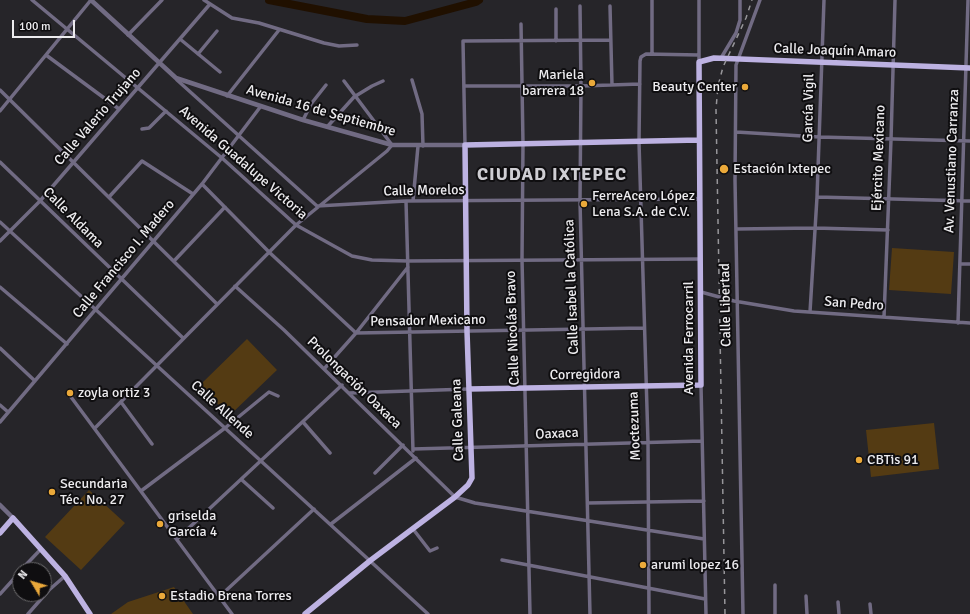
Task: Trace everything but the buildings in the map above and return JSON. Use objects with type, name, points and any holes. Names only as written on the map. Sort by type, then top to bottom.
[{"type":"main road","name":"Calle Joaquín Amaro","points":[[699,62],[707,59],[721,59],[968,68]]},
{"type":"main road","name":"Avenida Ferrocarril","points":[[699,62],[701,385]]},
{"type":"main road","name":"Avenida 16 de Septiembre","points":[[465,145],[699,140]]},
{"type":"main road","name":"Calle Galeana","points":[[305,614],[371,560],[456,497],[468,485],[472,478],[467,331],[465,145]]},
{"type":"main road","name":"Corregidora","points":[[469,389],[701,385]]},
{"type":"main road","points":[[0,533],[13,518],[65,576],[90,614]]},
{"type":"street","name":"Avenida Guadalupe Victoria","points":[[32,0],[66,30],[222,158],[296,225],[352,256],[372,260],[408,261],[522,259],[700,259]]},
{"type":"street","points":[[0,111],[91,0]]},
{"type":"street","name":"Avenida 16 de Septiembre","points":[[91,0],[176,78],[303,120],[392,145],[465,145]]},
{"type":"street","points":[[128,34],[162,0]]},
{"type":"street","points":[[204,0],[232,18],[259,23],[324,43],[339,46],[357,45]]},
{"type":"street","points":[[652,0],[652,54],[699,54]]},
{"type":"street","points":[[699,0],[699,62]]},
{"type":"street","points":[[721,59],[736,33],[740,20],[740,0]]},
{"type":"street","name":"Calle Libertad","points":[[743,614],[736,229],[737,60],[760,0]]},
{"type":"street","name":"García Vigil","points":[[810,312],[817,197],[824,0]]},
{"type":"street","name":"Ejército Mexicano","points":[[884,317],[895,0]]},
{"type":"street","name":"Av. Venustiano Carranza","points":[[958,323],[962,201],[962,140],[968,68],[968,0]]},
{"type":"street","name":"Calle Valerio Trujano","points":[[0,241],[40,201],[210,4]]},
{"type":"street","name":"Calle Isabel la Católica","points":[[580,6],[580,201],[590,614]]},
{"type":"street","points":[[610,6],[612,85]]},
{"type":"street","points":[[556,9],[556,41]]},
{"type":"street","name":"Calle Nicolás Bravo","points":[[521,24],[523,144],[522,259],[530,614]]},
{"type":"street","points":[[227,96],[279,30]]},
{"type":"street","points":[[198,54],[216,31]]},
{"type":"street","points":[[180,39],[220,72]]},
{"type":"street","points":[[465,145],[463,41],[610,40]]},
{"type":"street","name":"Moctezuma","points":[[649,614],[648,442],[645,386],[639,142],[640,61],[644,55],[652,54]]},
{"type":"street","points":[[46,55],[119,109]]},
{"type":"street","points":[[176,78],[238,136],[317,206]]},
{"type":"street","points":[[412,80],[422,114],[421,146],[413,201]]},
{"type":"street","points":[[95,428],[296,225],[317,206],[387,151],[392,145],[354,97],[344,81]]},
{"type":"street","points":[[327,127],[354,97],[384,81]]},
{"type":"street","points":[[464,86],[581,86],[640,84]]},
{"type":"street","points":[[303,120],[312,104],[326,85]]},
{"type":"street","points":[[0,90],[217,304]]},
{"type":"street","name":"Calle Francisco I. Madero","points":[[0,422],[202,184],[261,106]]},
{"type":"street","points":[[142,129],[149,128],[166,111]]},
{"type":"street","points":[[736,132],[891,140],[970,141]]},
{"type":"street","points":[[109,197],[142,161],[193,194]]},
{"type":"street","name":"Calle Aldama","points":[[0,162],[120,280],[183,338]]},
{"type":"street","points":[[202,184],[269,252],[356,333]]},
{"type":"street","points":[[817,197],[970,201]]},
{"type":"street","name":"Calle Morelos","points":[[317,206],[406,201],[699,199]]},
{"type":"street","points":[[406,201],[412,391],[413,449],[411,454]]},
{"type":"street","points":[[174,261],[225,207]]},
{"type":"street","name":"Calle Allende","points":[[0,222],[371,560],[428,614]]},
{"type":"street","points":[[736,229],[815,228],[888,230]]},
{"type":"street","points":[[960,264],[970,264]]},
{"type":"street","points":[[324,369],[356,333],[408,267]]},
{"type":"street","name":"Prolongación Oaxaca","points":[[235,286],[342,386],[456,497]]},
{"type":"street","points":[[0,287],[67,344]]},
{"type":"street","name":"San Pedro","points":[[701,292],[737,300],[810,312],[970,323]]},
{"type":"street","name":"Pensador Mexicano","points":[[356,333],[644,328]]},
{"type":"street","points":[[0,348],[35,381]]},
{"type":"street","name":"Avenida Ferrocarril","points":[[701,385],[706,614]]},
{"type":"street","points":[[177,539],[342,386]]},
{"type":"street","points":[[349,393],[469,389]]},
{"type":"street","points":[[141,491],[225,428],[269,392],[278,396]]},
{"type":"street","points":[[68,393],[232,614]]},
{"type":"street","points":[[121,402],[152,444]]},
{"type":"street","points":[[0,405],[8,412]]},
{"type":"street","points":[[304,422],[330,453]]},
{"type":"street","name":"Oaxaca","points":[[413,449],[702,441]]},
{"type":"street","points":[[375,473],[403,446]]},
{"type":"street","points":[[331,524],[416,458]]},
{"type":"street","points":[[242,480],[274,508]]},
{"type":"street","points":[[456,497],[474,503],[704,539]]},
{"type":"street","points":[[588,503],[704,501]]},
{"type":"street","points":[[0,505],[13,518]]},
{"type":"street","points":[[219,597],[314,509]]},
{"type":"street","points":[[413,529],[430,551],[437,548]]},
{"type":"street","points":[[29,562],[41,549]]},
{"type":"street","points":[[502,560],[705,599]]},
{"type":"street","points":[[28,614],[49,590],[65,576]]},
{"type":"street","points":[[0,594],[12,581]]},
{"type":"street","points":[[775,585],[775,614]]},
{"type":"street","points":[[806,596],[807,614]]},
{"type":"street","points":[[838,602],[839,614]]},
{"type":"street","points":[[870,604],[871,614]]},
{"type":"shaded area","points":[[892,248],[954,252],[951,294],[889,290]]},
{"type":"shaded area","points":[[247,339],[277,370],[229,416],[200,385]]},
{"type":"shaded area","points":[[934,423],[939,469],[871,477],[866,430]]},
{"type":"shaded area","points":[[89,490],[125,523],[81,570],[45,537]]},
{"type":"shaded area","name":"Estadio Brena Torres","points":[[174,587],[193,614],[111,614],[128,602]]},
{"type":"waterway","points":[[269,0],[367,19],[405,21],[479,0]]},
{"type":"railway","points":[[725,614],[716,109],[718,86],[723,67],[746,18],[752,0]]},
{"type":"place","name":"Mariela barrera 18","points":[[592,83]]},
{"type":"place","name":"Beauty Center","points":[[745,87]]},
{"type":"place","name":"Estación Ixtepec","points":[[724,169]]},
{"type":"place","name":"FerreAcero López Lena S.A. de C.V.","points":[[584,204]]},
{"type":"place","name":"zoyla ortiz 3","points":[[70,393]]},
{"type":"place","name":"CBTis 91","points":[[859,460]]},
{"type":"place","name":"Secundaria Téc. No. 27","points":[[52,492]]},
{"type":"place","name":"griselda García 4","points":[[160,524]]},
{"type":"place","name":"arumi lopez 16","points":[[643,565]]},
{"type":"place","name":"Estadio Brena Torres","points":[[162,596]]},
{"type":"district","name":"CIUDAD IXTEPEC","points":[[552,175]]}]
